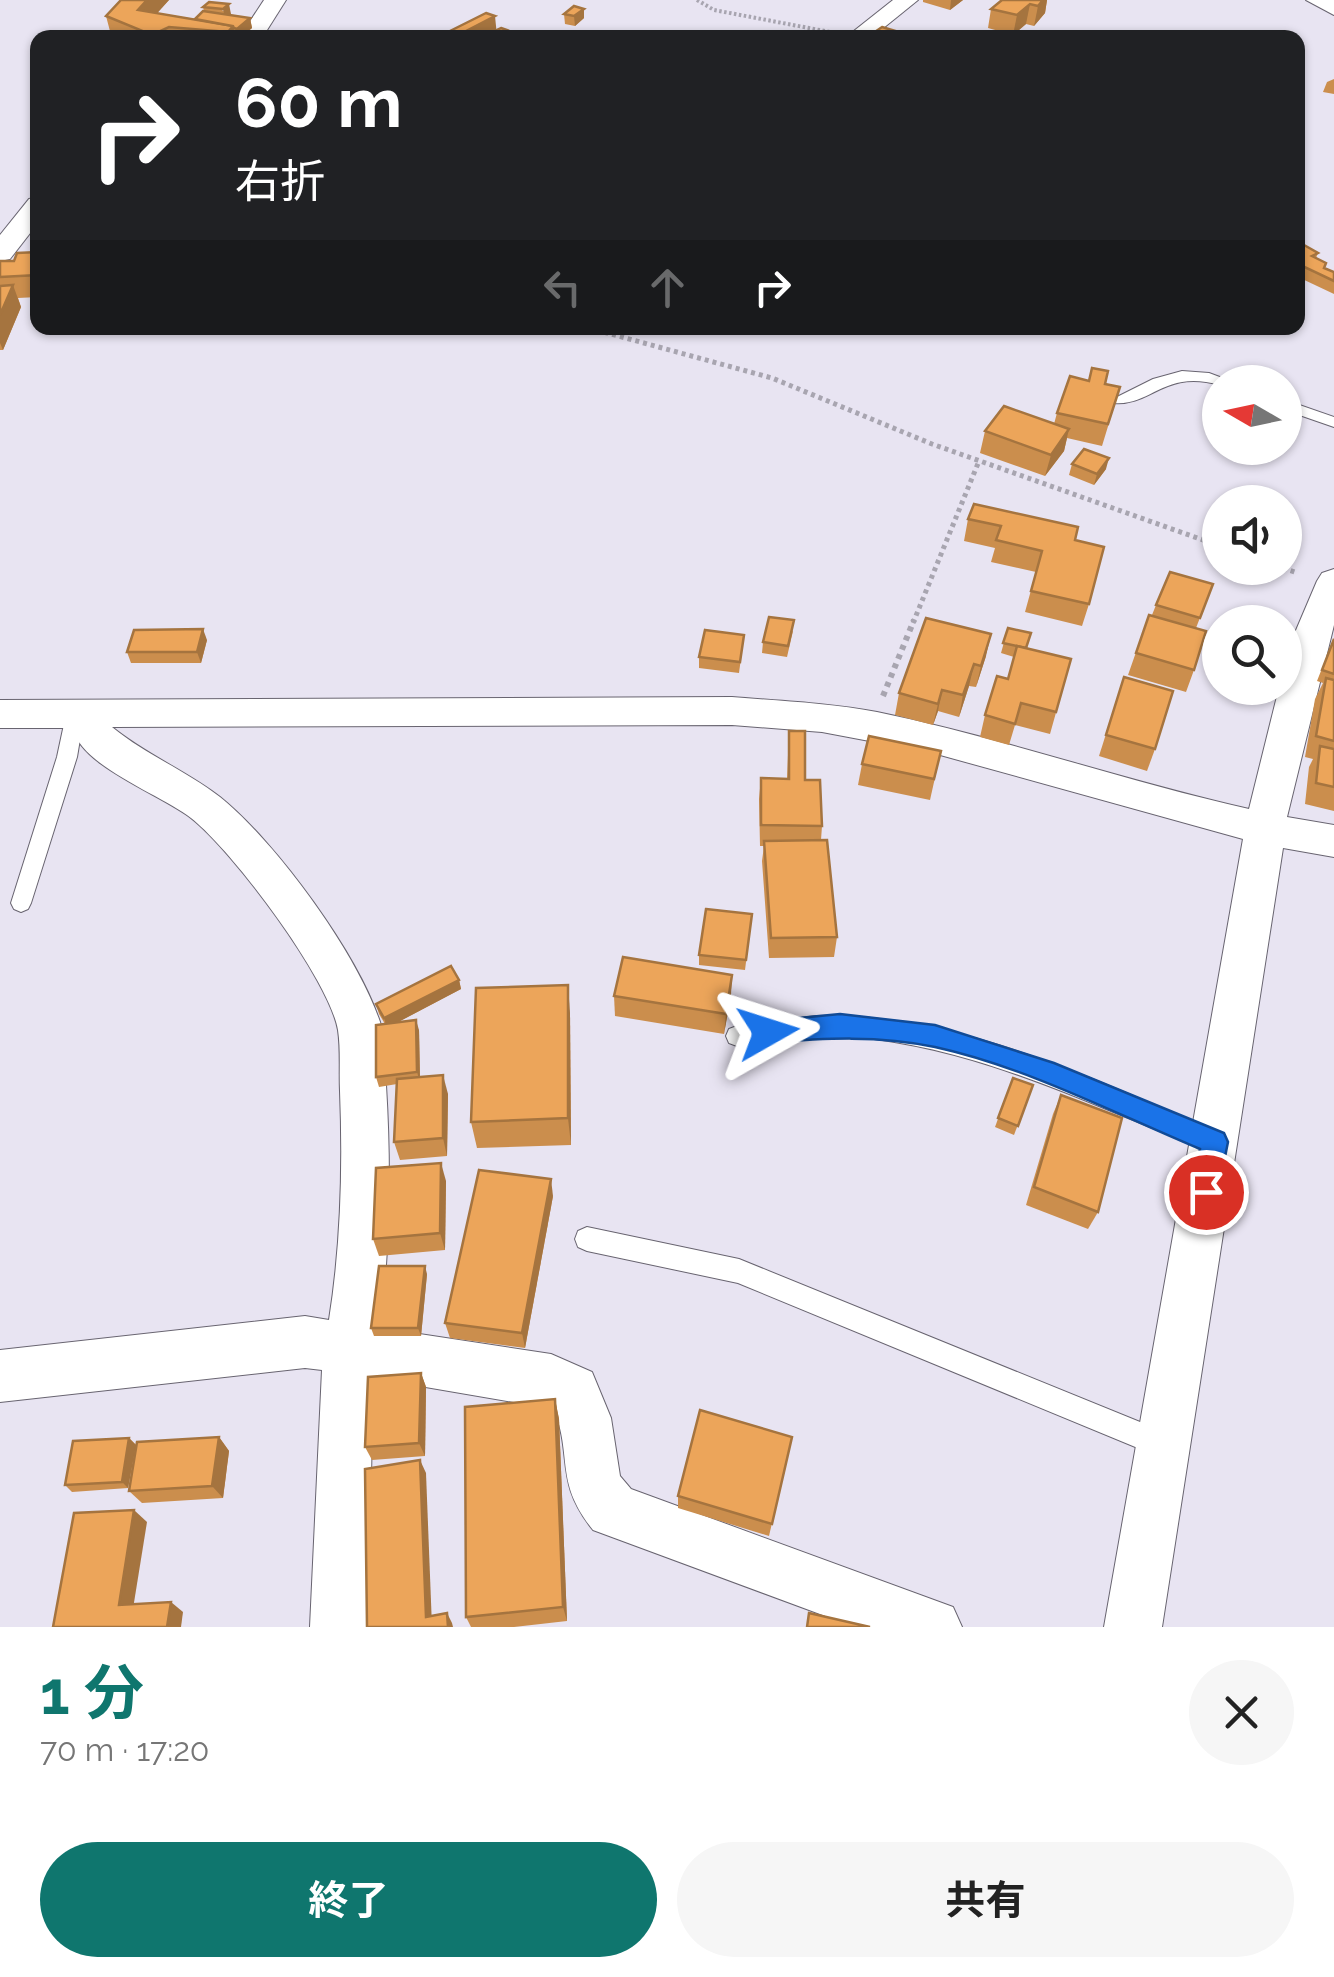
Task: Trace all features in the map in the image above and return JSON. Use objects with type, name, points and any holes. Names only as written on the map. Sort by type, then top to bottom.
[{"type":"street","points":[[255,30],[275,0]]},
{"type":"street","points":[[855,30],[906,0]]},
{"type":"street","points":[[1317,0],[1334,8]]},
{"type":"street","points":[[6,264],[30,219]]},
{"type":"street","points":[[1133,1627],[1265,830],[1290,710],[1309,642],[1334,581]]},
{"type":"street","points":[[0,714],[732,711],[874,726],[1265,830],[1334,840]]},
{"type":"street","points":[[84,714],[91,731],[128,762],[205,807],[242,843],[344,986],[360,1029],[365,1124],[362,1270],[344,1399],[339,1627]]},
{"type":"street","points":[[0,1376],[305,1342],[551,1380],[572,1391],[584,1418],[595,1488],[613,1510],[932,1627]]},
{"type":"lane","points":[[1118,400],[1179,374],[1202,376]]},
{"type":"lane","points":[[1302,411],[1334,422]]},
{"type":"lane","points":[[21,903],[84,714]]},
{"type":"lane","points":[[736,1036],[840,1026],[935,1036],[1044,1072],[1214,1142]]},
{"type":"lane","points":[[588,1240],[739,1270],[1164,1446]]},
{"type":"path","points":[[697,0],[714,10],[820,30]]},
{"type":"path","points":[[615,335],[772,378],[979,461],[1202,540]]},
{"type":"path","points":[[874,726],[877,710],[979,461]]},
{"type":"building","points":[[121,0],[147,0],[138,10],[233,26],[230,30],[140,30],[106,16]]},
{"type":"building","points":[[1002,0],[1043,0],[1038,6],[1030,4],[1017,15],[991,9]]},
{"type":"building","points":[[209,2],[229,4],[223,9],[203,7]]},
{"type":"building","points":[[574,6],[584,9],[574,16],[564,14]]},
{"type":"building","points":[[203,11],[250,18],[237,29],[195,19]]},
{"type":"building","points":[[486,13],[495,16],[468,30],[452,30]]},
{"type":"building","points":[[1305,246],[1318,253],[1312,256],[1326,263],[1324,268],[1334,272],[1334,281],[1305,267]]},
{"type":"building","points":[[30,252],[30,275],[0,277],[0,261],[14,261],[17,253]]},
{"type":"building","points":[[13,285],[0,315],[0,286]]},
{"type":"building","points":[[1092,368],[1108,371],[1105,384],[1120,387],[1108,424],[1057,413],[1070,376],[1089,381]]},
{"type":"building","points":[[1004,406],[1069,429],[1051,455],[985,431]]},
{"type":"building","points":[[1084,449],[1109,458],[1097,474],[1072,464]]},
{"type":"building","points":[[974,504],[1078,527],[1075,540],[1104,547],[1089,604],[1031,591],[1042,551],[996,540],[1001,526],[968,519]]},
{"type":"building","points":[[1170,572],[1202,581],[1202,585],[1213,585],[1200,618],[1156,605]]},
{"type":"building","points":[[1149,615],[1202,630],[1194,670],[1136,653]]},
{"type":"building","points":[[769,617],[794,620],[788,646],[763,642]]},
{"type":"building","points":[[926,618],[991,634],[981,666],[974,664],[963,695],[942,690],[938,704],[899,693]]},
{"type":"building","points":[[1008,628],[1031,633],[1026,648],[1003,643]]},
{"type":"building","points":[[203,629],[197,652],[127,652],[134,630]]},
{"type":"building","points":[[705,630],[744,635],[740,662],[699,657]]},
{"type":"building","points":[[1334,639],[1334,674],[1322,670]]},
{"type":"building","points":[[1017,646],[1071,659],[1056,712],[1021,703],[1015,724],[985,715],[997,676],[1008,679]]},
{"type":"building","points":[[1124,677],[1173,691],[1155,749],[1106,735]]},
{"type":"building","points":[[1326,678],[1334,680],[1334,741],[1316,736]]},
{"type":"building","points":[[789,731],[805,731],[805,780],[820,780],[822,826],[761,825],[761,778],[789,779]]},
{"type":"building","points":[[869,736],[941,751],[934,779],[862,764]]},
{"type":"building","points":[[1320,746],[1334,749],[1334,787],[1316,783]]},
{"type":"building","points":[[827,840],[837,937],[771,938],[764,841]]},
{"type":"building","points":[[706,909],[752,914],[746,960],[699,955]]},
{"type":"building","points":[[623,957],[732,975],[726,1014],[614,996]]},
{"type":"building","points":[[451,966],[459,980],[384,1018],[376,1004]]},
{"type":"building","points":[[568,985],[568,1118],[471,1122],[476,988]]},
{"type":"building","points":[[416,1020],[417,1072],[376,1077],[376,1025]]},
{"type":"building","points":[[443,1075],[443,1138],[394,1142],[397,1079]]},
{"type":"building","points":[[1013,1078],[1033,1085],[1018,1126],[998,1118]]},
{"type":"building","points":[[1061,1095],[1122,1118],[1098,1212],[1034,1187]]},
{"type":"building","points":[[441,1163],[440,1233],[373,1239],[376,1168]]},
{"type":"building","points":[[479,1170],[551,1179],[522,1333],[445,1323]]},
{"type":"building","points":[[379,1266],[425,1266],[418,1328],[371,1328]]},
{"type":"building","points":[[421,1373],[419,1443],[365,1447],[368,1377]]},
{"type":"building","points":[[555,1399],[563,1607],[466,1617],[465,1407]]},
{"type":"building","points":[[700,1410],[792,1437],[772,1524],[678,1496]]},
{"type":"building","points":[[219,1437],[212,1486],[129,1491],[137,1442]]},
{"type":"building","points":[[129,1438],[122,1482],[65,1485],[73,1441]]},
{"type":"building","points":[[420,1460],[426,1617],[447,1613],[448,1627],[367,1627],[365,1469]]},
{"type":"building","points":[[134,1510],[119,1605],[171,1602],[167,1627],[53,1627],[74,1513]]},
{"type":"building","points":[[809,1613],[870,1627],[807,1627]]},
{"type":"route","points":[[768,1032],[840,1026],[935,1036],[1044,1072],[1214,1142],[1206,1192]]}]
